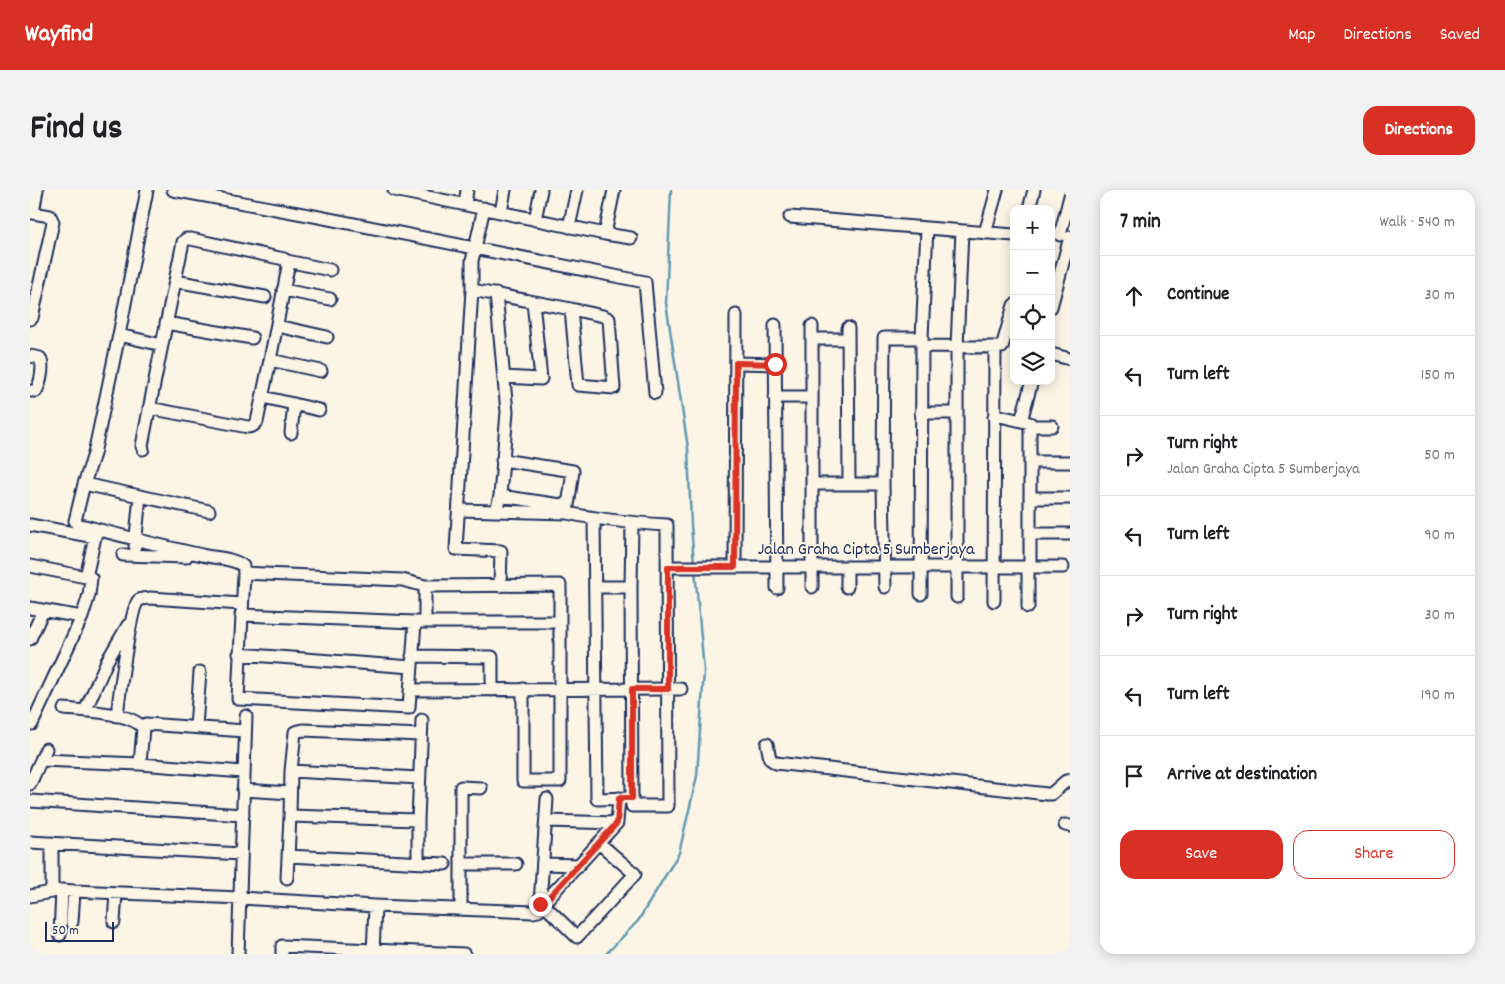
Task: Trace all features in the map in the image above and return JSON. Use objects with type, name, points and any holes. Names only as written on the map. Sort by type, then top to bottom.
[{"type":"street","points":[[30,319],[32,318],[53,222],[50,216],[31,213],[37,190]]},
{"type":"street","points":[[147,190],[94,454],[76,516],[75,521],[77,524],[212,558],[239,562],[243,566],[238,699],[409,708],[412,661],[425,586]]},
{"type":"street","points":[[173,190],[231,195],[476,248],[646,282],[654,393]]},
{"type":"street","points":[[394,190],[430,193],[465,204],[536,220],[631,238]]},
{"type":"street","points":[[465,204],[468,190]]},
{"type":"street","points":[[501,212],[505,190]]},
{"type":"street","points":[[536,220],[541,190]]},
{"type":"street","points":[[569,227],[577,190]]},
{"type":"street","points":[[605,234],[614,190]]},
{"type":"street","points":[[985,233],[997,190]]},
{"type":"street","points":[[1030,205],[1034,190]]},
{"type":"street","points":[[1053,295],[1070,196]]},
{"type":"street","points":[[484,208],[472,261],[472,290],[456,549],[501,551],[500,586]]},
{"type":"street","points":[[790,217],[1010,235]]},
{"type":"street","points":[[921,594],[922,342],[927,228]]},
{"type":"street","points":[[957,597],[957,347],[962,231]]},
{"type":"street","points":[[143,449],[142,446],[166,324],[183,242],[186,239],[191,238],[330,270]]},
{"type":"street","points":[[149,408],[251,427],[257,422],[284,290],[288,267],[287,261]]},
{"type":"street","points":[[175,282],[265,296]]},
{"type":"street","points":[[284,290],[330,299]]},
{"type":"street","points":[[472,290],[571,309],[609,319],[614,388],[578,385],[571,309]]},
{"type":"street","points":[[496,294],[507,412],[500,496],[496,511]]},
{"type":"street","points":[[504,377],[541,379],[533,302]]},
{"type":"street","points":[[735,567],[736,315]]},
{"type":"street","points":[[885,587],[884,338],[957,347],[1002,347],[1010,319]]},
{"type":"street","points":[[166,324],[252,338]]},
{"type":"street","points":[[775,325],[777,588]]},
{"type":"street","points":[[277,326],[327,337]]},
{"type":"street","points":[[812,326],[812,587]]},
{"type":"street","points":[[812,339],[848,334],[849,484]]},
{"type":"street","points":[[119,335],[162,344]]},
{"type":"street","points":[[994,601],[995,347]]},
{"type":"street","points":[[1055,355],[1070,359]]},
{"type":"street","points":[[30,356],[40,358],[42,363],[39,387],[36,391],[30,391]]},
{"type":"street","points":[[270,360],[321,371]]},
{"type":"street","points":[[736,363],[775,364]]},
{"type":"street","points":[[1028,607],[1030,462],[1026,424],[1031,385]]},
{"type":"street","points":[[263,397],[319,410]]},
{"type":"street","points":[[775,397],[812,397]]},
{"type":"street","points":[[291,433],[294,404]]},
{"type":"street","points":[[921,413],[957,413]]},
{"type":"street","points":[[994,417],[1000,416],[1026,424],[1052,426]]},
{"type":"street","points":[[502,460],[573,471],[568,510]]},
{"type":"street","points":[[1030,462],[1070,462]]},
{"type":"street","points":[[84,484],[209,512]]},
{"type":"street","points":[[812,484],[884,484]]},
{"type":"street","points":[[140,496],[136,540],[129,556],[212,558]]},
{"type":"street","points":[[500,496],[568,510],[594,519],[667,525],[668,806],[632,806],[632,523]]},
{"type":"street","points":[[1030,498],[1070,498]]},
{"type":"street","points":[[459,510],[568,510]]},
{"type":"street","points":[[594,519],[596,798],[632,798]]},
{"type":"street","points":[[30,525],[95,537],[86,577]]},
{"type":"street","points":[[1030,534],[1070,534]]},
{"type":"street","points":[[30,566],[91,578],[89,595],[82,617],[32,724],[30,723]]},
{"type":"street","name":"Jalan Graha Cipta 5 Sumberjaya","points":[[668,567],[1063,567]]},
{"type":"street","points":[[847,567],[847,587]]},
{"type":"street","points":[[244,572],[402,580],[425,586],[560,585],[560,781],[524,781],[523,689]]},
{"type":"street","points":[[595,587],[631,587]]},
{"type":"street","points":[[85,711],[107,661],[132,618],[138,601],[144,599],[242,610],[420,622],[560,622]]},
{"type":"street","points":[[30,608],[82,617]]},
{"type":"street","points":[[30,639],[43,611]]},
{"type":"street","points":[[117,716],[132,618]]},
{"type":"street","points":[[239,654],[412,661],[492,657],[492,690]]},
{"type":"street","points":[[196,727],[200,672]]},
{"type":"street","points":[[410,690],[681,689]]},
{"type":"street","points":[[64,709],[117,716],[140,723],[143,728],[140,764]]},
{"type":"street","points":[[238,954],[246,716]]},
{"type":"street","points":[[418,862],[422,720]]},
{"type":"street","points":[[143,728],[146,724],[149,724],[244,731]]},
{"type":"street","points":[[287,878],[290,771],[295,732],[300,730],[421,735]]},
{"type":"street","points":[[767,744],[770,759],[776,763],[1047,794],[1051,794],[1066,781],[1070,780]]},
{"type":"street","points":[[30,784],[46,749]]},
{"type":"street","points":[[41,760],[140,764],[244,772]]},
{"type":"street","points":[[290,771],[420,778]]},
{"type":"street","points":[[461,909],[462,788],[481,788]]},
{"type":"street","points":[[243,790],[290,793]]},
{"type":"street","points":[[30,896],[57,891],[74,891],[527,913],[538,911],[617,823],[619,798]]},
{"type":"street","points":[[541,906],[547,799]]},
{"type":"street","points":[[30,801],[243,815]]},
{"type":"street","points":[[290,816],[418,820]]},
{"type":"street","points":[[546,821],[617,823]]},
{"type":"street","points":[[30,842],[241,854]]},
{"type":"street","points":[[541,906],[577,937],[635,874],[599,843]]},
{"type":"street","points":[[52,844],[60,936]]},
{"type":"street","points":[[288,856],[445,864]]},
{"type":"street","points":[[461,864],[516,864]]},
{"type":"street","points":[[543,864],[579,865]]},
{"type":"street","points":[[72,922],[74,891]]},
{"type":"street","points":[[114,922],[116,893]]},
{"type":"street","points":[[373,952],[375,906]]},
{"type":"street","points":[[282,954],[282,946],[327,951],[464,954]]},
{"type":"waterway","points":[[671,190],[666,303],[688,448],[694,564]]},
{"type":"waterway","points":[[606,954],[638,921],[679,853],[697,776],[704,671],[695,570]]},
{"type":"route","points":[[540,904],[539,908],[617,823],[619,798],[632,798],[632,689],[668,689],[668,567],[735,567],[736,363],[775,364]]}]
